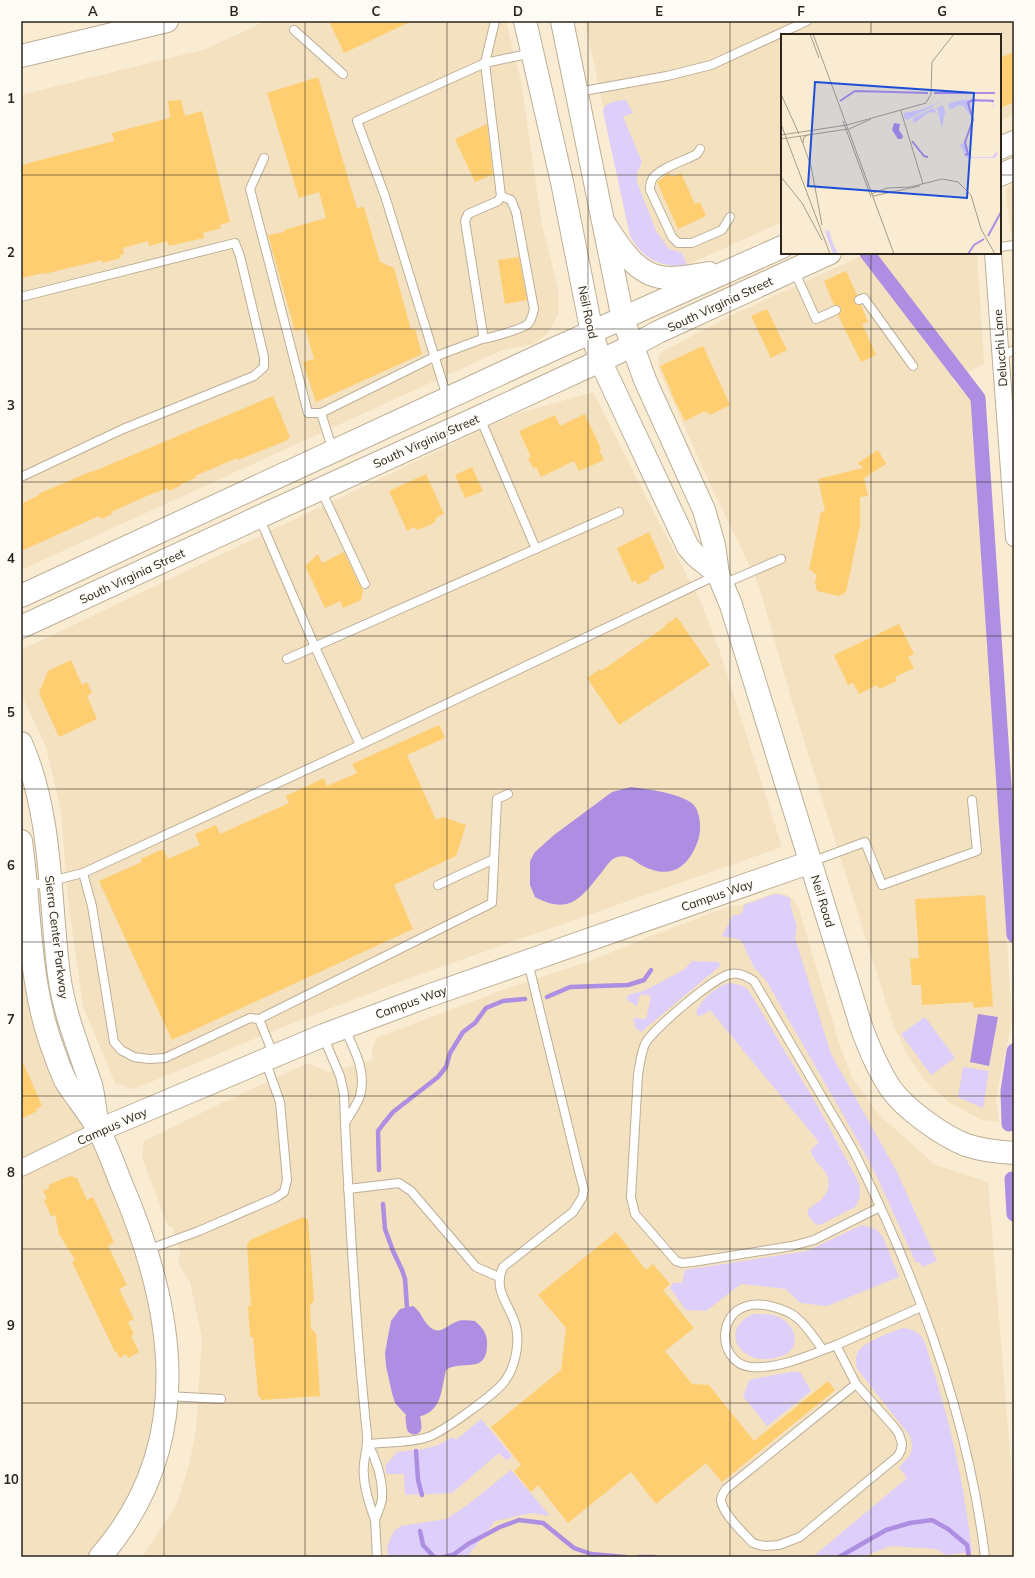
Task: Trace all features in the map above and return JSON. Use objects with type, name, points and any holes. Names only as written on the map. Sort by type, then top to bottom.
[{"type":"main road","points":[[21,56],[167,21]]},
{"type":"main road","name":"Neil Road","points":[[525,21],[564,196],[592,333],[600,360],[688,547],[720,579]]},
{"type":"main road","name":"Neil Road","points":[[562,21],[623,319],[645,380],[704,510],[714,545],[720,579],[733,611],[862,1029],[881,1073],[892,1090],[906,1106],[922,1119],[965,1144],[982,1149],[1014,1153]]},
{"type":"main road","points":[[1001,148],[1014,142]]},
{"type":"main road","points":[[1001,175],[1014,169]]},
{"type":"main road","points":[[604,223],[619,247],[632,262],[642,270],[654,276],[669,278],[730,270]]},
{"type":"main road","points":[[21,596],[447,398],[781,247]]},
{"type":"main road","name":"South Virginia Street","points":[[21,627],[479,417],[632,346],[658,332],[828,254]]},
{"type":"main road","name":"Sierra Center Parkway","points":[[21,743],[35,781],[42,813],[59,976],[77,1048],[91,1087],[99,1130]]},
{"type":"main road","name":"Sierra Center Parkway","points":[[21,841],[26,887],[25,931],[38,1000],[53,1051],[65,1079],[99,1130],[128,1200],[146,1251],[155,1285],[167,1343],[168,1396],[160,1443],[148,1478],[126,1522],[100,1557]]},
{"type":"main road","name":"Campus Way","points":[[99,1130],[322,1035],[527,961],[811,862]]},
{"type":"street","name":"Delucchi Lane","points":[[993,254],[1007,353],[1014,538]]},
{"type":"street","name":"Campus Way","points":[[21,1168],[99,1130]]},
{"type":"lane","points":[[482,339],[483,334],[465,221],[468,214],[498,201],[501,196],[485,62],[495,21]]},
{"type":"lane","points":[[577,92],[667,76],[711,65],[807,21]]},
{"type":"lane","points":[[294,30],[343,74]]},
{"type":"lane","points":[[447,398],[385,196],[357,122],[485,62],[533,53]]},
{"type":"lane","points":[[700,149],[697,154],[662,171],[654,177],[651,182],[650,190],[672,237],[678,243],[692,244],[722,230],[730,216]]},
{"type":"lane","points":[[264,158],[250,189],[308,412],[321,413],[434,357],[527,324],[532,318],[534,309],[516,212],[511,200],[501,196]]},
{"type":"lane","points":[[21,297],[235,244],[240,256],[264,357],[264,367],[254,376],[123,429],[21,477]]},
{"type":"lane","points":[[1001,247],[1014,245]]},
{"type":"lane","points":[[794,270],[816,319],[836,310]]},
{"type":"lane","points":[[859,300],[864,298],[913,366]]},
{"type":"lane","points":[[321,413],[333,451]]},
{"type":"lane","points":[[479,417],[536,549]]},
{"type":"lane","points":[[321,489],[365,584]]},
{"type":"lane","points":[[287,659],[619,512]]},
{"type":"lane","points":[[259,517],[315,647],[360,745]]},
{"type":"lane","points":[[26,887],[83,873],[720,579],[781,559]]},
{"type":"lane","points":[[83,873],[92,906],[114,1042],[121,1050],[134,1057],[149,1059],[165,1058],[250,1018],[259,1019],[492,903],[497,799],[508,794]]},
{"type":"lane","points":[[811,862],[865,842],[882,885],[977,851],[972,800]]},
{"type":"lane","points":[[438,885],[494,859]]},
{"type":"lane","points":[[368,1444],[428,1437],[445,1429],[504,1382],[514,1363],[518,1344],[516,1326],[505,1303],[498,1277],[503,1267],[573,1212],[582,1198],[584,1190],[527,961]]},
{"type":"lane","points":[[880,1207],[814,1240],[792,1246],[693,1262],[682,1263],[676,1261],[635,1214],[630,1196],[638,1074],[642,1054],[651,1036],[663,1024],[715,981],[730,974],[750,978],[754,981],[857,1158],[880,1207],[911,1278],[947,1382],[965,1446],[981,1523],[985,1557]]},
{"type":"lane","points":[[146,1251],[199,1231],[275,1198],[284,1192],[287,1180],[280,1102],[259,1019]]},
{"type":"lane","points":[[344,1027],[357,1058],[362,1082],[359,1097],[345,1123]]},
{"type":"lane","points":[[322,1035],[340,1076],[344,1094],[348,1189],[361,1376],[368,1444],[364,1466],[368,1502],[375,1520],[377,1557]]},
{"type":"lane","points":[[348,1189],[399,1183],[412,1191],[476,1267],[498,1277]]},
{"type":"lane","points":[[824,1350],[807,1328],[795,1316],[774,1306],[759,1304],[740,1308],[732,1314],[727,1322],[725,1335],[726,1344],[729,1353],[734,1360],[742,1365],[764,1367],[786,1363],[824,1350],[922,1307]]},
{"type":"lane","points":[[836,1345],[856,1384],[894,1427],[902,1444],[901,1450],[898,1456],[800,1537],[779,1545],[766,1546],[753,1543],[724,1511],[721,1502],[722,1494],[726,1489],[856,1384]]},
{"type":"lane","points":[[168,1396],[221,1399]]},
{"type":"lane","points":[[368,1444],[377,1461],[380,1476],[382,1500],[375,1520]]},
{"type":"shaded area","points":[[266,21],[506,21],[521,81],[542,225],[558,288],[559,313],[548,333],[533,344],[500,351],[21,570],[21,95],[206,49]]},
{"type":"shaded area","points":[[585,21],[1014,21],[1014,115],[1001,121],[1001,34],[781,34],[781,222],[687,265],[674,266],[661,264],[648,257],[637,247],[630,236]]},
{"type":"shaded area","points":[[626,100],[633,113],[623,117],[642,162],[637,173],[637,182],[656,231],[669,249],[682,253],[687,265],[669,265],[653,260],[641,251],[630,236],[603,111],[609,103]]},
{"type":"shaded area","points":[[1014,183],[1014,256],[1006,193],[1007,188]]},
{"type":"shaded area","points":[[866,254],[977,254],[984,364],[952,379],[972,401],[1012,1020],[996,1098],[999,1122],[982,1120],[950,1103],[925,1081],[906,1052],[893,1024],[797,718],[758,583],[712,488],[658,368],[659,355],[662,352],[732,315]]},
{"type":"shaded area","points":[[593,392],[700,600],[719,649],[782,847],[415,976],[295,1022],[134,1089],[115,1083],[83,1006],[68,900],[61,811],[46,747],[21,694],[21,650],[513,415]]},
{"type":"shaded area","points":[[631,787],[668,793],[678,796],[693,804],[699,815],[700,830],[694,850],[684,864],[671,871],[664,872],[649,869],[633,859],[621,856],[613,859],[588,889],[574,901],[558,905],[535,897],[530,885],[530,861],[535,852],[554,835],[612,792]]},
{"type":"shaded area","points":[[21,853],[35,991],[142,1232],[164,1415],[103,1557],[21,1557]]},
{"type":"shaded area","points":[[774,893],[785,894],[793,899],[798,906],[839,1043],[852,1078],[881,1117],[936,1165],[988,1182],[1014,1503],[1014,1557],[142,1557],[176,1506],[189,1465],[196,1430],[202,1337],[190,1282],[178,1260],[181,1253],[172,1226],[168,1226],[143,1160],[142,1155],[144,1141],[308,1063],[328,1072],[373,1060],[372,1051],[376,1038],[511,987],[590,961],[733,905],[741,905]]},
{"type":"shaded area","points":[[775,894],[783,895],[791,899],[790,904],[797,927],[795,938],[831,1054],[897,1172],[937,1261],[922,1267],[920,1262],[916,1263],[877,1177],[853,1132],[767,982],[754,967],[741,940],[722,936],[733,915],[740,915],[744,905]]},
{"type":"shaded area","points":[[692,961],[719,962],[720,966],[641,1032],[636,1028],[633,1018],[646,1019],[651,996],[640,994],[637,1006],[627,1000],[628,995],[646,990],[685,969]]},
{"type":"shaded area","points":[[731,983],[743,986],[749,991],[817,1105],[858,1181],[860,1194],[855,1207],[822,1224],[816,1225],[808,1215],[808,1210],[823,1198],[828,1189],[829,1182],[827,1176],[816,1161],[811,1150],[819,1142],[710,1010],[703,1015],[698,1016],[696,1012],[698,1007],[710,993],[721,986]]},
{"type":"shaded area","points":[[978,1014],[998,1017],[989,1066],[970,1062]]},
{"type":"shaded area","points":[[925,1017],[955,1058],[931,1075],[901,1034]]},
{"type":"shaded area","points":[[963,1067],[989,1071],[983,1108],[958,1097]]},
{"type":"shaded area","points":[[862,1225],[876,1229],[883,1237],[899,1277],[827,1306],[800,1303],[786,1289],[741,1284],[706,1311],[686,1310],[670,1288],[673,1283],[682,1283],[685,1270],[807,1251]]},
{"type":"shaded area","points":[[413,1306],[428,1325],[435,1330],[444,1329],[458,1321],[475,1321],[480,1326],[487,1338],[487,1346],[486,1355],[478,1363],[452,1367],[446,1370],[438,1403],[434,1409],[420,1416],[409,1418],[395,1403],[386,1366],[385,1353],[391,1321],[400,1309]]},
{"type":"shaded area","points":[[754,1314],[768,1314],[776,1316],[787,1323],[794,1334],[795,1340],[794,1346],[790,1351],[784,1355],[769,1359],[756,1358],[746,1354],[739,1346],[735,1338],[737,1329],[743,1321]]},
{"type":"shaded area","points":[[903,1328],[910,1329],[918,1333],[928,1351],[957,1460],[966,1506],[972,1552],[946,1555],[936,1549],[891,1546],[862,1557],[817,1557],[815,1555],[907,1478],[899,1467],[912,1450],[910,1436],[858,1370],[856,1365],[856,1356],[863,1346],[893,1331]]},
{"type":"shaded area","points":[[791,1372],[800,1372],[811,1391],[767,1426],[743,1396],[749,1381],[752,1379]]},
{"type":"shaded area","points":[[481,1419],[512,1456],[507,1461],[499,1453],[452,1493],[405,1495],[404,1474],[386,1474],[386,1465],[397,1452],[424,1449],[438,1445],[453,1437],[456,1440]]},
{"type":"shaded area","points":[[511,1470],[550,1516],[531,1513],[495,1521],[467,1557],[388,1557],[387,1547],[394,1531],[401,1526],[446,1519],[466,1506]]},
{"type":"building","points":[[329,21],[412,21],[344,53]]},
{"type":"building","points":[[1014,52],[1014,102],[1001,108],[1001,58]]},
{"type":"building","points":[[318,77],[357,208],[364,207],[380,262],[394,268],[411,330],[415,329],[422,354],[316,402],[303,362],[314,359],[305,328],[295,331],[268,235],[285,232],[284,230],[326,218],[319,192],[299,198],[267,93]]},
{"type":"building","points":[[181,100],[185,116],[202,111],[230,222],[220,225],[221,228],[203,233],[204,238],[169,246],[167,241],[149,246],[148,241],[123,248],[124,254],[120,255],[121,258],[102,263],[102,260],[21,278],[21,165],[114,141],[112,133],[170,118],[168,101]]},
{"type":"building","points":[[487,124],[493,174],[475,182],[455,139]]},
{"type":"building","points":[[669,173],[671,177],[681,173],[695,204],[700,202],[706,216],[678,229],[657,182]]},
{"type":"building","points":[[519,257],[527,300],[505,304],[498,260]]},
{"type":"building","points":[[846,271],[857,295],[854,302],[861,305],[868,322],[862,324],[876,355],[861,362],[838,315],[841,311],[841,307],[834,305],[824,281]]},
{"type":"building","points":[[767,309],[787,350],[771,358],[751,316]]},
{"type":"building","points":[[703,346],[730,405],[710,415],[705,411],[685,421],[660,366]]},
{"type":"building","points":[[273,396],[290,437],[287,438],[288,440],[238,460],[237,458],[195,476],[197,477],[169,491],[168,488],[149,495],[111,512],[112,514],[102,519],[99,516],[21,551],[21,504],[39,495],[38,494]]},
{"type":"building","points":[[585,414],[601,449],[599,450],[604,460],[579,471],[574,461],[541,477],[536,467],[533,468],[528,458],[531,457],[519,431],[555,415],[560,426]]},
{"type":"building","points":[[878,450],[886,464],[864,478],[868,496],[860,497],[860,526],[846,592],[839,596],[817,591],[815,582],[817,575],[813,573],[813,571],[809,570],[821,512],[825,511],[818,479],[863,468],[858,463]]},
{"type":"building","points":[[472,467],[483,491],[465,498],[455,475]]},
{"type":"building","points":[[426,474],[444,514],[437,517],[434,523],[418,530],[414,527],[407,531],[389,491]]},
{"type":"building","points":[[649,532],[665,568],[649,576],[650,579],[637,585],[636,580],[632,582],[617,548]]},
{"type":"building","points":[[344,552],[360,586],[363,589],[361,600],[343,608],[340,601],[325,608],[305,566],[318,554],[322,563]]},
{"type":"building","points":[[677,617],[710,665],[619,725],[587,678],[600,669],[601,671]]},
{"type":"building","points":[[899,624],[914,654],[908,657],[914,668],[895,677],[897,681],[879,689],[877,685],[859,694],[853,683],[848,685],[834,655]]},
{"type":"building","points":[[71,660],[82,685],[87,682],[92,693],[87,696],[97,719],[59,737],[39,693],[48,671]]},
{"type":"building","points":[[439,725],[445,738],[407,755],[436,820],[443,817],[466,825],[456,856],[394,885],[413,929],[172,1040],[99,881],[142,862],[141,859],[163,849],[168,859],[200,845],[195,834],[216,825],[220,834],[289,803],[286,796],[324,778],[327,786],[357,773],[352,764]]},
{"type":"building","points":[[985,895],[993,1006],[974,1008],[973,1002],[922,1005],[921,985],[912,985],[910,959],[919,958],[915,899]]},
{"type":"building","points":[[21,1058],[42,1106],[36,1109],[37,1111],[21,1119]]},
{"type":"building","points":[[70,1176],[77,1178],[87,1200],[93,1197],[114,1242],[108,1246],[127,1285],[119,1289],[134,1319],[128,1322],[134,1334],[131,1336],[139,1352],[128,1358],[126,1354],[120,1358],[116,1351],[115,1352],[72,1262],[75,1260],[59,1234],[55,1215],[51,1216],[44,1200],[47,1198],[43,1191],[50,1188],[48,1185]]},
{"type":"building","points":[[303,1217],[308,1220],[314,1300],[310,1306],[311,1329],[316,1333],[320,1396],[262,1400],[258,1395],[253,1337],[250,1337],[248,1306],[251,1306],[247,1245],[250,1240]]},
{"type":"building","points":[[616,1232],[646,1270],[653,1264],[670,1284],[663,1290],[694,1328],[665,1351],[692,1384],[709,1385],[754,1441],[828,1381],[835,1390],[722,1482],[706,1463],[656,1504],[631,1472],[568,1523],[538,1485],[531,1492],[514,1471],[521,1465],[491,1427],[561,1370],[566,1328],[538,1295]]},
{"type":"waterway","points":[[868,254],[978,398],[1014,935]]},
{"type":"waterway","points":[[547,997],[570,987],[628,985],[644,980],[651,970]]},
{"type":"waterway","points":[[379,1170],[378,1131],[393,1112],[438,1077],[446,1067],[450,1053],[463,1032],[475,1023],[486,1008],[503,1001],[525,999]]},
{"type":"waterway","points":[[1009,1124],[1008,1091],[1014,1051]]},
{"type":"waterway","points":[[1012,1179],[1014,1214]]},
{"type":"waterway","points":[[383,1204],[385,1229],[405,1279],[407,1308]]},
{"type":"waterway","points":[[413,1418],[414,1427]]},
{"type":"waterway","points":[[416,1451],[418,1480],[422,1495]]},
{"type":"waterway","points":[[444,1557],[453,1555],[468,1544],[500,1527],[519,1520],[543,1523],[574,1548],[591,1554],[625,1557]]},
{"type":"waterway","points":[[839,1557],[886,1530],[910,1523],[932,1520],[948,1529],[967,1545],[969,1557]]},
{"type":"waterway","points":[[420,1531],[423,1545],[434,1557]]},
{"type":"waterway","points":[[639,1557],[654,1557]]}]
